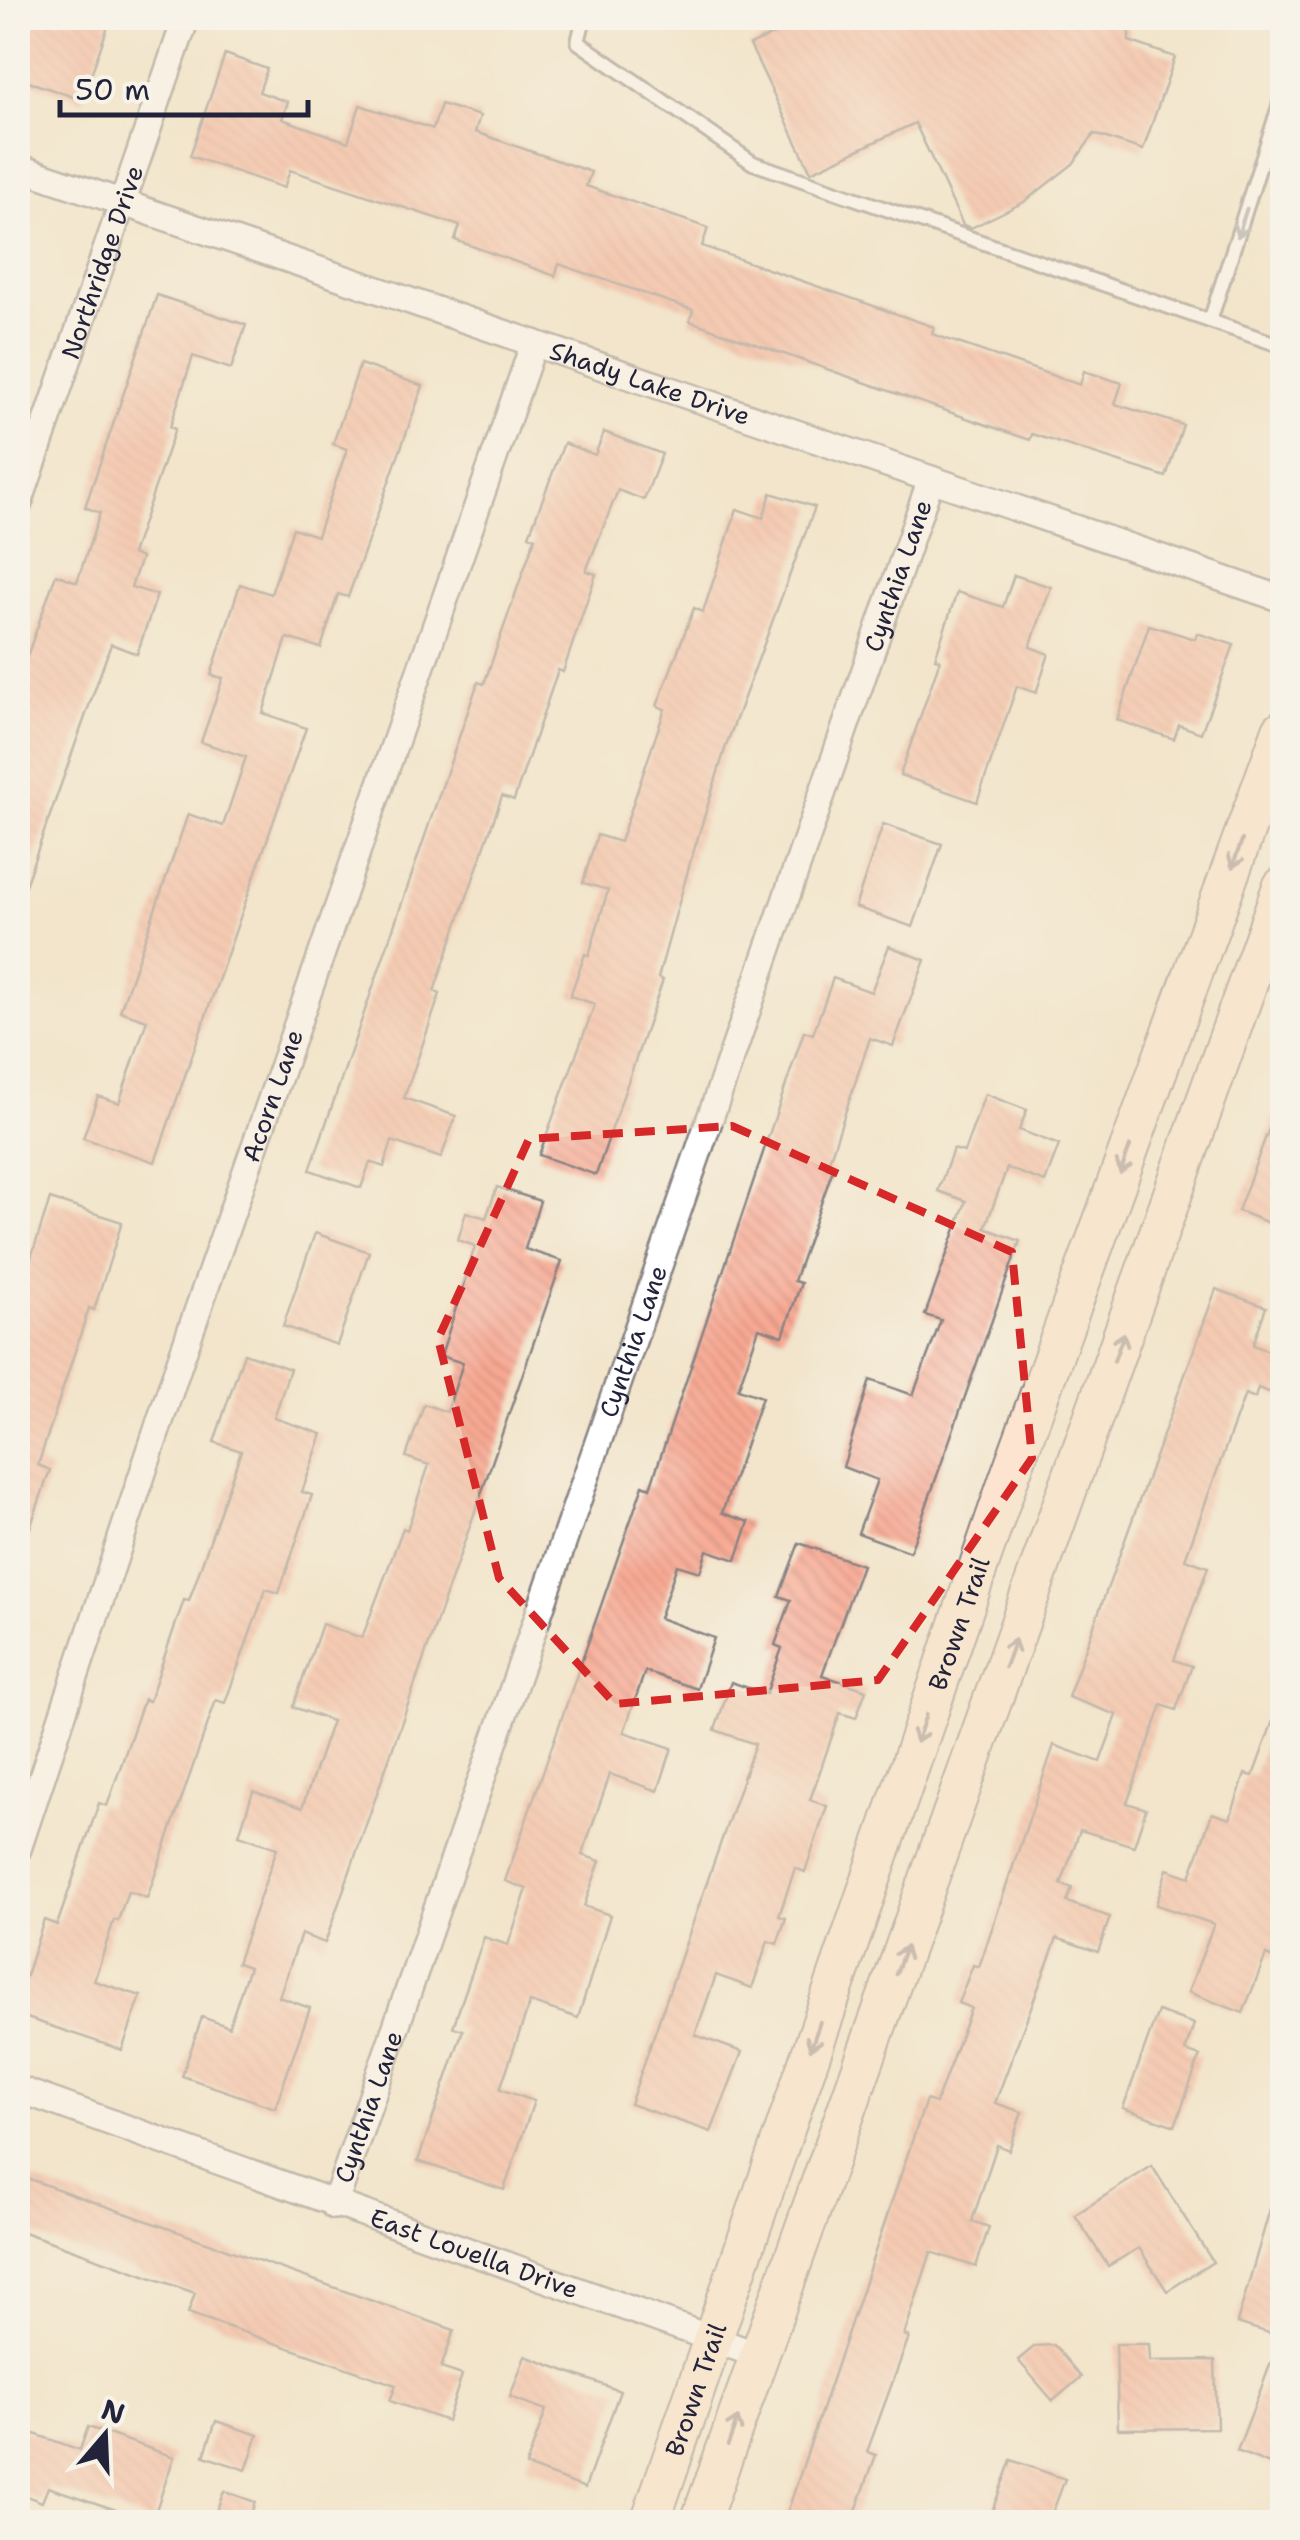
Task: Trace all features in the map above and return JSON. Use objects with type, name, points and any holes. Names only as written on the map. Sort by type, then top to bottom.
[{"type":"street","name":"Northridge Drive","points":[[18,506],[186,18]]},
{"type":"street","name":"Shady Lake Drive","points":[[18,167],[1282,599]]},
{"type":"street","name":"Acorn Lane","points":[[18,1849],[185,1346],[534,343]]},
{"type":"street","name":"Cynthia Lane","points":[[334,2206],[932,479]]},
{"type":"street","name":"Brown Trail","points":[[650,2522],[1008,1478],[1282,730]]},
{"type":"street","name":"Brown Trail","points":[[700,2522],[1282,887]]},
{"type":"street","points":[[1008,1478],[1066,1497]]},
{"type":"street","name":"East Louella Drive","points":[[18,2089],[334,2206],[760,2356]]},
{"type":"lane","points":[[584,18],[578,42],[752,163],[1282,346]]},
{"type":"lane","points":[[1210,321],[1282,96]]},
{"type":"highlighted area","points":[[732,1126],[1012,1252],[1032,1458],[878,1680],[615,1704],[499,1578],[438,1339],[529,1139]]},
{"type":"building","points":[[18,18],[111,18],[82,100],[18,78]]},
{"type":"building","points":[[809,18],[1129,18],[1129,41],[1175,57],[1143,150],[1094,134],[1073,164],[1024,202],[971,228],[963,225],[915,123],[811,172],[750,45]]},
{"type":"building","points":[[225,54],[267,69],[259,92],[288,102],[282,119],[348,142],[360,105],[433,129],[441,104],[480,116],[475,132],[591,172],[586,186],[708,228],[702,246],[934,327],[932,334],[1080,385],[1084,371],[1122,383],[1115,404],[1183,425],[1166,477],[1032,434],[1030,440],[932,406],[690,321],[693,310],[559,264],[555,276],[455,240],[460,226],[290,170],[284,188],[190,156]]},
{"type":"building","points":[[157,295],[246,325],[231,369],[193,356],[170,427],[175,429],[132,554],[141,558],[131,587],[157,595],[137,654],[111,644],[22,894],[18,893],[18,682],[56,574],[77,582],[100,513],[85,507]]},
{"type":"building","points":[[360,364],[423,386],[348,597],[338,594],[321,648],[287,638],[263,713],[306,728],[155,1162],[83,1138],[98,1096],[119,1103],[147,1020],[120,1011],[188,814],[223,826],[246,757],[201,742],[223,678],[211,675],[240,584],[271,594],[293,528],[317,536],[347,449],[333,444]]},
{"type":"building","points":[[604,432],[662,454],[644,500],[618,490],[586,571],[596,574],[563,672],[558,670],[514,800],[502,796],[434,991],[440,994],[404,1098],[456,1116],[441,1158],[392,1141],[384,1167],[370,1162],[361,1188],[310,1170],[478,682],[484,684],[535,538],[529,535],[564,443],[595,455]]},
{"type":"building","points":[[771,493],[815,507],[726,746],[658,978],[663,980],[596,1175],[539,1155],[595,1004],[570,996],[585,954],[589,955],[608,890],[583,883],[597,835],[620,842],[665,709],[657,706],[694,608],[703,612],[737,509],[763,518]]},
{"type":"building","points":[[1014,575],[1051,587],[1030,647],[1049,654],[1036,693],[1017,686],[977,802],[900,775],[940,660],[935,658],[957,592],[1003,607]]},
{"type":"building","points":[[1149,625],[1195,639],[1197,633],[1234,645],[1201,733],[1179,725],[1174,739],[1117,720]]},
{"type":"building","points":[[883,824],[942,844],[913,927],[855,907]]},
{"type":"building","points":[[889,946],[925,960],[893,1046],[870,1038],[827,1167],[833,1169],[794,1281],[801,1283],[783,1336],[759,1328],[738,1389],[762,1397],[722,1513],[749,1522],[736,1560],[707,1550],[700,1572],[677,1565],[659,1618],[714,1638],[697,1689],[645,1671],[624,1732],[672,1748],[658,1791],[610,1774],[582,1855],[600,1861],[584,1906],[610,1915],[578,2018],[530,2002],[500,2089],[534,2101],[504,2190],[418,2161],[463,2030],[453,2027],[484,1937],[508,1945],[527,1889],[505,1881],[643,1485],[650,1488],[804,1031],[813,1034],[833,978],[871,992]]},
{"type":"building","points":[[985,1094],[1027,1110],[1019,1130],[1059,1145],[1045,1182],[1007,1168],[985,1228],[1020,1241],[910,1552],[858,1533],[877,1480],[843,1467],[870,1380],[913,1395],[941,1320],[925,1315],[966,1201],[938,1191],[953,1149],[964,1152]]},
{"type":"building","points":[[1282,1099],[1282,1228],[1238,1211]]},
{"type":"building","points":[[497,1187],[540,1201],[525,1249],[562,1261],[325,1943],[301,1934],[279,1997],[310,2008],[275,2108],[182,2076],[202,2017],[229,2027],[249,1967],[237,1963],[277,1848],[239,1835],[253,1791],[302,1808],[332,1721],[293,1707],[322,1624],[362,1638],[403,1528],[407,1530],[429,1465],[406,1457],[424,1404],[447,1412],[463,1363],[441,1356],[475,1246],[458,1240],[466,1212],[486,1218]]},
{"type":"building","points":[[50,1199],[122,1222],[94,1310],[89,1308],[38,1465],[50,1470],[22,1551],[18,1551],[18,1298]]},
{"type":"building","points":[[315,1233],[369,1252],[337,1345],[283,1326]]},
{"type":"building","points":[[1216,1289],[1266,1307],[1253,1345],[1282,1356],[1282,1397],[1258,1388],[1255,1398],[1245,1394],[1185,1559],[1208,1567],[1174,1660],[1192,1666],[1176,1710],[1162,1705],[1127,1803],[1146,1809],[1134,1846],[1080,1830],[1061,1884],[1072,1888],[1067,1902],[1110,1917],[1098,1952],[1057,1938],[995,2103],[1022,2112],[1009,2150],[997,2145],[972,2221],[989,2227],[976,2267],[931,2252],[904,2335],[909,2337],[867,2452],[876,2455],[852,2522],[784,2522],[926,2100],[936,2103],[971,2008],[958,2003],[973,1965],[979,1967],[1054,1745],[1100,1762],[1117,1715],[1068,1697]]},
{"type":"building","points":[[244,1353],[290,1369],[274,1418],[322,1434],[302,1492],[312,1495],[279,1593],[266,1589],[225,1703],[216,1700],[147,1898],[128,1891],[118,1921],[114,1920],[94,1981],[141,1996],[122,2050],[18,2015],[18,2000],[44,1920],[57,1925],[99,1803],[107,1806],[144,1699],[149,1701],[184,1600],[189,1601],[241,1451],[214,1442]]},
{"type":"building","points":[[799,1543],[862,1565],[822,1675],[866,1690],[856,1718],[840,1713],[810,1800],[827,1806],[805,1872],[795,1868],[779,1916],[786,1918],[777,1944],[768,1941],[752,1988],[716,1975],[695,2035],[742,2052],[711,2132],[630,2104],[755,1744],[715,1730],[731,1682],[766,1694],[782,1648],[775,1645],[791,1600],[779,1596]]},
{"type":"building","points":[[1279,1704],[1282,1934],[1273,1958],[1266,1955],[1243,2013],[1188,1992],[1214,1924],[1156,1905],[1167,1869],[1190,1877],[1212,1813],[1230,1819],[1245,1774],[1253,1776]]},
{"type":"building","points":[[1158,2011],[1194,2024],[1185,2051],[1200,2056],[1175,2126],[1123,2108]]},
{"type":"building","points":[[1152,2166],[1213,2262],[1167,2291],[1139,2248],[1108,2266],[1075,2215]]},
{"type":"building","points":[[18,2175],[454,2330],[441,2368],[462,2375],[447,2421],[390,2401],[396,2385],[188,2313],[195,2293],[18,2230]]},
{"type":"building","points":[[1275,2192],[1282,2193],[1282,2308],[1275,2335],[1237,2323]]},
{"type":"building","points":[[1282,2340],[1282,2469],[1237,2451]]},
{"type":"building","points":[[1116,2344],[1149,2344],[1150,2361],[1215,2360],[1217,2428],[1118,2429]]},
{"type":"building","points":[[1054,2345],[1081,2377],[1053,2401],[1018,2360],[1035,2346]]},
{"type":"building","points":[[525,2356],[620,2391],[585,2488],[526,2466],[546,2410],[510,2397]]},
{"type":"building","points":[[216,2421],[258,2435],[246,2470],[204,2456]]},
{"type":"building","points":[[88,2427],[174,2457],[152,2522],[48,2487],[42,2502],[18,2493],[18,2428],[80,2450]]},
{"type":"building","points":[[1011,2460],[1065,2479],[1049,2522],[988,2522]]},
{"type":"building","points":[[224,2491],[255,2502],[248,2522],[212,2522]]}]
